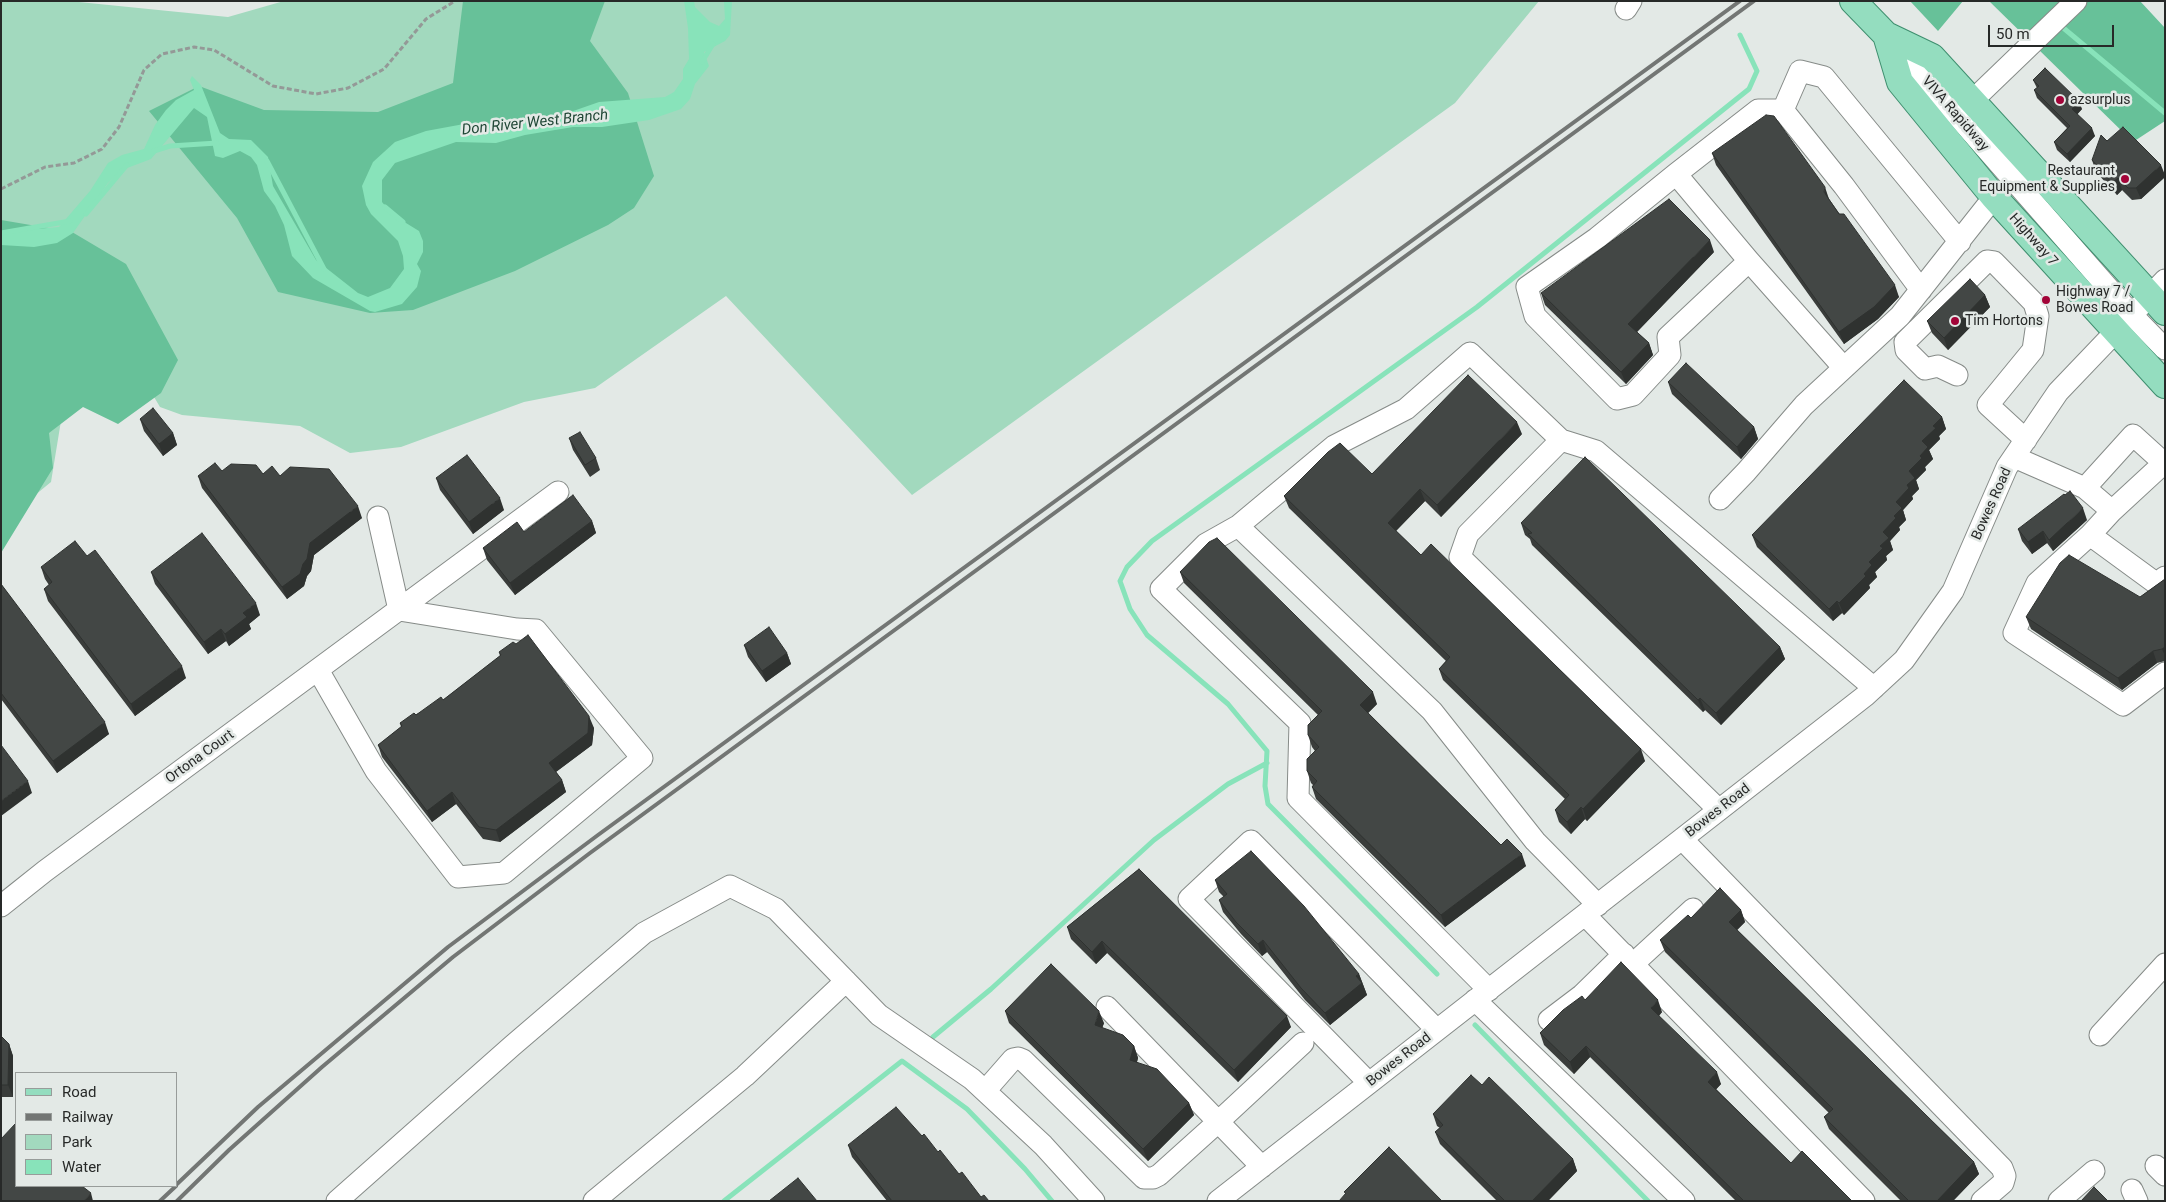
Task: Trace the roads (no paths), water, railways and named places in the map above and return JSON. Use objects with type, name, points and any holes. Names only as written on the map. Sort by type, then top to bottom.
[{"type":"main road","name":"Highway 7","points":[[1853,1],[1886,35],[1932,58],[2160,295]]},
{"type":"main road","name":"Highway 7","points":[[1886,35],[1900,82],[1994,197],[2123,322],[2165,385]]},
{"type":"street","points":[[1972,101],[2076,1]]},
{"type":"street","name":"VIVA Rapidway","points":[[1886,35],[2123,322],[2165,349]]},
{"type":"street","points":[[1783,110],[1800,71],[1824,77],[1960,242]]},
{"type":"street","points":[[1749,261],[1668,337],[1670,355],[1633,395],[1617,399],[1536,316],[1527,287],[1597,238],[1758,110],[1783,110]]},
{"type":"street","points":[[1783,110],[1844,186],[1921,290]]},
{"type":"street","points":[[1676,174],[1749,261],[1844,368]]},
{"type":"street","points":[[1720,499],[1804,405],[1900,316],[1994,197]]},
{"type":"street","points":[[1957,374],[1938,366],[1925,369],[1906,350],[1905,342],[1987,261],[1994,262],[2034,303],[2038,316],[2033,350],[1988,405],[2020,448],[2085,488],[2112,510]]},
{"type":"street","name":"Bowes Road","points":[[1218,1201],[1874,688],[1904,660],[1953,590],[2007,467],[2058,392],[2123,322],[2160,295]]},
{"type":"street","points":[[1684,1201],[1482,995],[1298,798],[1300,722],[1161,589],[1206,544],[1238,526],[1334,446],[1406,409],[1470,353],[1561,440],[1596,451],[1874,688]]},
{"type":"street","points":[[2085,488],[2133,435],[2164,464],[2112,510],[2090,535],[2037,583],[2014,633],[2123,705],[2165,673]]},
{"type":"street","points":[[1561,440],[1468,534],[1460,557],[1719,810]]},
{"type":"street","name":"Ortona Court","points":[[1,906],[45,871],[558,492]]},
{"type":"street","points":[[318,670],[376,771],[458,877],[504,874],[642,758],[536,630],[517,629],[399,610],[378,517]]},
{"type":"street","points":[[1238,526],[1432,711],[1592,910],[1628,959],[1864,1201]]},
{"type":"street","points":[[2090,535],[2157,584],[2165,578]]},
{"type":"street","points":[[1682,839],[2002,1168],[2005,1176],[2003,1183],[1982,1201]]},
{"type":"street","points":[[1369,1083],[1189,899],[1251,841],[1437,1030]]},
{"type":"street","points":[[337,1201],[512,1046],[644,933],[730,886],[776,909],[879,1015],[985,1090],[1043,1145],[1094,1201]]},
{"type":"street","points":[[1549,1020],[1693,909]]},
{"type":"street","points":[[2100,1035],[2165,964]]},
{"type":"street","points":[[594,1201],[745,1076],[846,981]]},
{"type":"street","points":[[1107,1006],[1262,1167]]},
{"type":"street","points":[[985,1090],[1013,1059],[1023,1060],[1144,1178],[1153,1178],[1159,1175],[1218,1122],[1303,1042]]},
{"type":"street","points":[[2060,1201],[2094,1171]]},
{"type":"water","points":[[684,1],[694,1],[695,7],[710,22],[719,26],[725,19],[724,1],[732,1],[730,35],[725,41],[704,52],[709,66],[695,84],[690,99],[681,109],[649,120],[602,127],[573,127],[525,135],[496,143],[456,142],[395,163],[382,180],[382,202],[393,215],[419,231],[423,241],[423,252],[417,264],[421,271],[417,287],[402,304],[375,312],[370,311],[313,278],[292,256],[284,225],[275,206],[264,191],[257,165],[251,157],[240,151],[223,158],[215,156],[207,117],[194,108],[151,159],[122,170],[108,183],[73,233],[57,243],[34,247],[1,245],[1,232],[59,227],[90,191],[108,163],[122,155],[144,149],[155,125],[166,110],[176,100],[194,90],[190,80],[192,76],[201,85],[220,133],[229,139],[251,140],[268,157],[273,186],[316,260],[358,293],[368,297],[390,288],[404,269],[403,256],[398,241],[371,214],[366,205],[362,186],[373,162],[395,142],[426,131],[464,124],[509,123],[532,117],[559,116],[599,102],[665,97],[674,92],[683,79],[683,69],[689,59],[688,28]]},
{"type":"waterway","points":[[2061,26],[2165,113]]},
{"type":"waterway","points":[[1437,974],[1268,804],[1265,786],[1267,751],[1228,704],[1147,635],[1130,609],[1120,581],[1127,567],[1152,541],[1477,307],[1749,89],[1757,71],[1740,35]]},
{"type":"waterway","name":"Don River West Branch","points":[[702,62],[713,44]]},
{"type":"waterway","name":"Don River West Branch","points":[[154,151],[170,146],[217,143]]},
{"type":"waterway","name":"Don River West Branch","points":[[267,161],[324,269]]},
{"type":"waterway","name":"Don River West Branch","points":[[86,214],[127,165]]},
{"type":"waterway","name":"Don River West Branch","points":[[385,207],[403,222]]},
{"type":"waterway","name":"Don River West Branch","points":[[1,233],[70,221]]},
{"type":"waterway","points":[[933,1037],[991,989],[1154,840],[1228,784],[1267,763]]},
{"type":"waterway","points":[[1475,1025],[1648,1201]]},
{"type":"waterway","points":[[724,1201],[902,1061],[967,1109],[1025,1169],[1052,1201]]},
{"type":"railway","points":[[178,1183],[258,1107],[448,947],[598,835],[1740,1]]},
{"type":"railway","points":[[177,1201],[229,1150],[322,1067],[453,957],[590,853],[1754,1]]},
{"type":"railway","points":[[160,1201],[175,1187]]},
{"type":"place","name":"azsurplus","points":[[2060,100]]},
{"type":"place","name":"Restaurant Equipment & Supplies","points":[[2125,179]]},
{"type":"place","name":"Highway 7 / Bowes Road","points":[[2046,300]]},
{"type":"place","name":"Tim Hortons","points":[[1955,321]]}]
